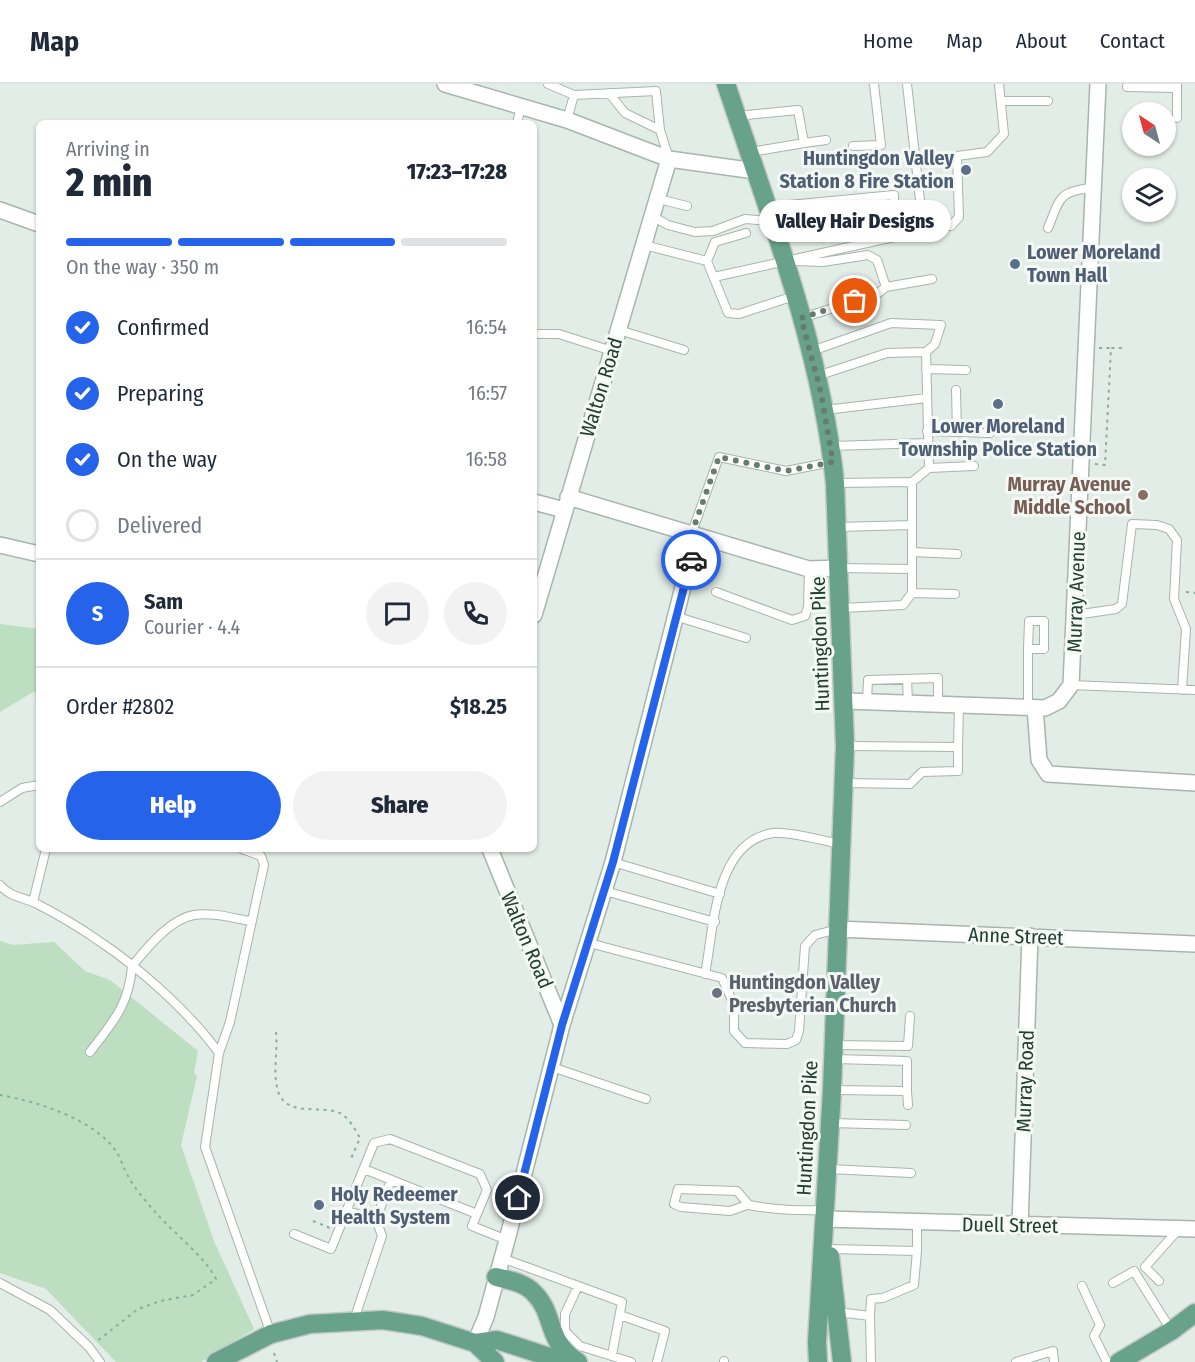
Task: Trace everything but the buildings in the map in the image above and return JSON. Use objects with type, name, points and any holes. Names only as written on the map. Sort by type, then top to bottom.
[{"type":"main road","name":"Huntingdon Pike","points":[[726,84],[811,351],[825,410],[835,483],[842,608],[845,746],[832,1090],[817,1342],[818,1362]]},
{"type":"main road","name":"Huntingdon Pike","points":[[825,1214],[842,1362]]},
{"type":"main road","points":[[496,1277],[521,1284],[534,1292],[559,1344],[567,1355],[578,1362]]},
{"type":"main road","points":[[1119,1362],[1171,1331],[1195,1313]]},
{"type":"main road","points":[[216,1362],[271,1334],[310,1324],[354,1320],[383,1320],[422,1326],[475,1343],[497,1340],[565,1362]]},
{"type":"main road","points":[[475,1343],[495,1362]]},
{"type":"street","points":[[445,84],[567,120],[669,159],[755,171]]},
{"type":"street","name":"Murray Avenue","points":[[1071,685],[1098,84]]},
{"type":"street","name":"Walton Road","points":[[537,604],[669,159]]},
{"type":"street","points":[[0,210],[36,223]]},
{"type":"street","points":[[537,502],[566,503],[809,569],[840,568]]},
{"type":"street","points":[[475,1343],[486,1317],[562,1025],[613,862],[678,617],[693,536]]},
{"type":"street","points":[[0,545],[36,553]]},
{"type":"street","points":[[845,700],[1044,708],[1059,700],[1071,685]]},
{"type":"street","points":[[1031,708],[1039,760],[1048,774],[1195,783]]},
{"type":"street","name":"Walton Road","points":[[491,852],[562,1025]]},
{"type":"street","name":"Anne Street","points":[[838,929],[1195,944]]},
{"type":"street","name":"Murray Road","points":[[1020,1226],[1030,936]]},
{"type":"street","name":"Duell Street","points":[[825,1214],[917,1223],[1195,1229]]},
{"type":"lane","points":[[548,84],[574,95],[656,91],[660,130],[669,159]]},
{"type":"lane","points":[[853,146],[881,145],[874,84]]},
{"type":"lane","points":[[907,84],[922,218],[930,227],[951,226],[959,217],[957,156]]},
{"type":"lane","points":[[915,159],[987,152],[996,145],[1004,134],[999,84]]},
{"type":"lane","points":[[1127,87],[1177,86],[1177,118]]},
{"type":"lane","points":[[609,93],[625,113],[660,130]]},
{"type":"lane","points":[[567,120],[574,95]]},
{"type":"lane","points":[[1001,102],[1048,101]]},
{"type":"lane","points":[[518,120],[521,107]]},
{"type":"lane","points":[[737,116],[798,110],[804,143]]},
{"type":"lane","points":[[749,152],[826,140]]},
{"type":"lane","points":[[1048,228],[1061,196],[1069,190],[1092,188]]},
{"type":"lane","points":[[652,216],[668,225],[695,232],[713,231],[745,219],[769,214],[894,195],[894,237],[714,277]]},
{"type":"lane","points":[[658,199],[687,206]]},
{"type":"lane","points":[[746,233],[715,242],[707,261],[728,313],[739,314],[794,296]]},
{"type":"lane","points":[[644,245],[707,261]]},
{"type":"lane","points":[[783,260],[823,262],[868,255],[877,260],[886,287]]},
{"type":"lane","points":[[801,318],[877,294],[886,287],[932,279]]},
{"type":"lane","points":[[811,351],[891,323],[941,325],[935,344],[926,352],[887,353],[817,376]]},
{"type":"lane","points":[[619,330],[684,350]]},
{"type":"lane","points":[[537,334],[559,334],[612,351]]},
{"type":"lane","points":[[926,352],[929,468]]},
{"type":"lane","points":[[926,369],[966,370]]},
{"type":"lane","points":[[956,390],[957,432]]},
{"type":"lane","points":[[825,410],[927,398]]},
{"type":"lane","points":[[927,430],[990,433]]},
{"type":"lane","points":[[693,536],[719,457],[786,471],[832,454],[927,443]]},
{"type":"lane","points":[[835,483],[912,482],[929,468],[974,466]]},
{"type":"lane","points":[[842,608],[903,605],[912,593],[912,482]]},
{"type":"lane","points":[[1075,615],[1116,609],[1122,603],[1132,524],[1157,525],[1169,529],[1177,540],[1174,598],[1186,629],[1182,690]]},
{"type":"lane","points":[[838,527],[912,525]]},
{"type":"lane","points":[[912,552],[957,554]]},
{"type":"lane","points":[[840,568],[912,568]]},
{"type":"lane","points":[[716,592],[792,620],[805,616],[808,607],[809,569]]},
{"type":"lane","points":[[912,593],[955,594]]},
{"type":"lane","points":[[678,617],[746,638]]},
{"type":"lane","points":[[1028,649],[1031,708]]},
{"type":"lane","points":[[867,701],[868,680],[938,678],[938,704]]},
{"type":"lane","points":[[907,679],[908,703]]},
{"type":"lane","points":[[1071,685],[1195,690]]},
{"type":"lane","points":[[844,783],[910,784],[922,772],[958,771],[959,705]]},
{"type":"lane","points":[[845,746],[958,747]]},
{"type":"lane","points":[[0,802],[22,788],[36,786]]},
{"type":"lane","points":[[705,974],[723,876],[734,856],[752,840],[774,833],[841,844]]},
{"type":"lane","points":[[33,902],[45,852]]},
{"type":"lane","points":[[250,852],[261,856],[264,865],[250,921],[230,1022],[219,1053],[206,1147],[271,1334]]},
{"type":"lane","points":[[613,862],[720,894]]},
{"type":"lane","points":[[0,885],[17,898],[33,902],[99,941],[132,966],[202,1029],[219,1053]]},
{"type":"lane","points":[[605,891],[715,922]]},
{"type":"lane","points":[[90,1052],[116,1018],[130,989],[132,966],[172,926],[192,915],[213,914],[250,921]]},
{"type":"lane","points":[[589,943],[722,978],[734,1005],[734,1031],[745,1043],[788,1044],[796,1040],[799,1030],[805,946],[815,935],[838,929]]},
{"type":"lane","points":[[833,1052],[908,1046],[910,1016]]},
{"type":"lane","points":[[833,1052],[907,1061],[908,1105]]},
{"type":"lane","points":[[552,1067],[646,1100]]},
{"type":"lane","points":[[832,1090],[907,1091]]},
{"type":"lane","points":[[830,1123],[906,1125]]},
{"type":"lane","points":[[294,1234],[331,1249],[374,1143],[390,1139],[480,1174],[487,1190],[472,1226],[507,1240]]},
{"type":"lane","points":[[364,1169],[477,1214]]},
{"type":"lane","points":[[827,1169],[911,1173]]},
{"type":"lane","points":[[354,1320],[382,1236],[376,1219],[391,1180]]},
{"type":"lane","points":[[749,1205],[737,1191],[678,1189],[674,1198],[674,1204],[681,1207],[730,1211],[749,1205],[825,1214]]},
{"type":"lane","points":[[347,1210],[376,1219]]},
{"type":"lane","points":[[872,1362],[871,1299],[883,1298],[914,1285],[917,1223]]},
{"type":"lane","points":[[1159,1281],[1145,1267],[1179,1229]]},
{"type":"lane","points":[[829,1250],[917,1251]]},
{"type":"lane","points":[[502,1258],[622,1302],[612,1355]]},
{"type":"lane","points":[[1113,1283],[1134,1271],[1171,1331]]},
{"type":"lane","points":[[0,1283],[50,1310],[89,1347],[99,1361]]},
{"type":"lane","points":[[578,1286],[565,1314],[565,1331],[580,1346],[631,1362]]},
{"type":"lane","points":[[1082,1286],[1100,1325],[1094,1336],[1107,1362]]},
{"type":"lane","points":[[837,1312],[870,1316]]},
{"type":"lane","points":[[620,1315],[665,1331],[657,1362]]},
{"type":"lane","points":[[1016,1362],[1053,1351],[1054,1362]]},
{"type":"path","points":[[1096,347],[1125,348]]},
{"type":"path","points":[[1091,464],[1105,465],[1111,348]]},
{"type":"path","points":[[1186,592],[1195,593]]},
{"type":"path","points":[[276,1032],[278,1050],[276,1085],[279,1095],[286,1103],[297,1108],[341,1114],[351,1123],[360,1138],[350,1161]]},
{"type":"path","points":[[0,1095],[65,1113],[98,1133],[117,1152],[127,1175],[156,1213],[190,1250],[200,1256],[216,1279],[193,1295],[160,1301],[138,1309],[89,1347]]},
{"type":"path","points":[[313,1221],[338,1231]]},
{"type":"path","points":[[274,1353],[277,1362]]},
{"type":"green space","points":[[0,624],[36,629],[36,692],[33,692],[0,712]]},
{"type":"green space","points":[[0,941],[13,945],[54,942],[85,971],[110,980],[198,1051],[194,1073],[197,1076],[181,1145],[214,1241],[254,1329],[201,1362],[116,1362],[46,1289],[0,1273]]},
{"type":"way so far","points":[[691,560],[696,536],[691,535],[719,457],[786,471],[833,462],[821,393],[801,318],[855,301]]},
{"type":"place","name":"Huntingdon Valley Station 8 Fire Station","points":[[966,170]]},
{"type":"place","name":"Lower Moreland Town Hall","points":[[1015,264]]},
{"type":"place","name":"Valley Hair Designs","points":[[855,301]]},
{"type":"place","name":"Lower Moreland Township Police Station","points":[[998,404]]},
{"type":"place","name":"Murray Avenue Middle School","points":[[1143,495]]},
{"type":"place","name":"Huntingdon Valley Presbyterian Church","points":[[717,993]]},
{"type":"place","name":"Holy Redeemer Health System","points":[[319,1205]]},
{"type":"route","points":[[518,1198],[562,1025],[613,862],[691,560]]}]
